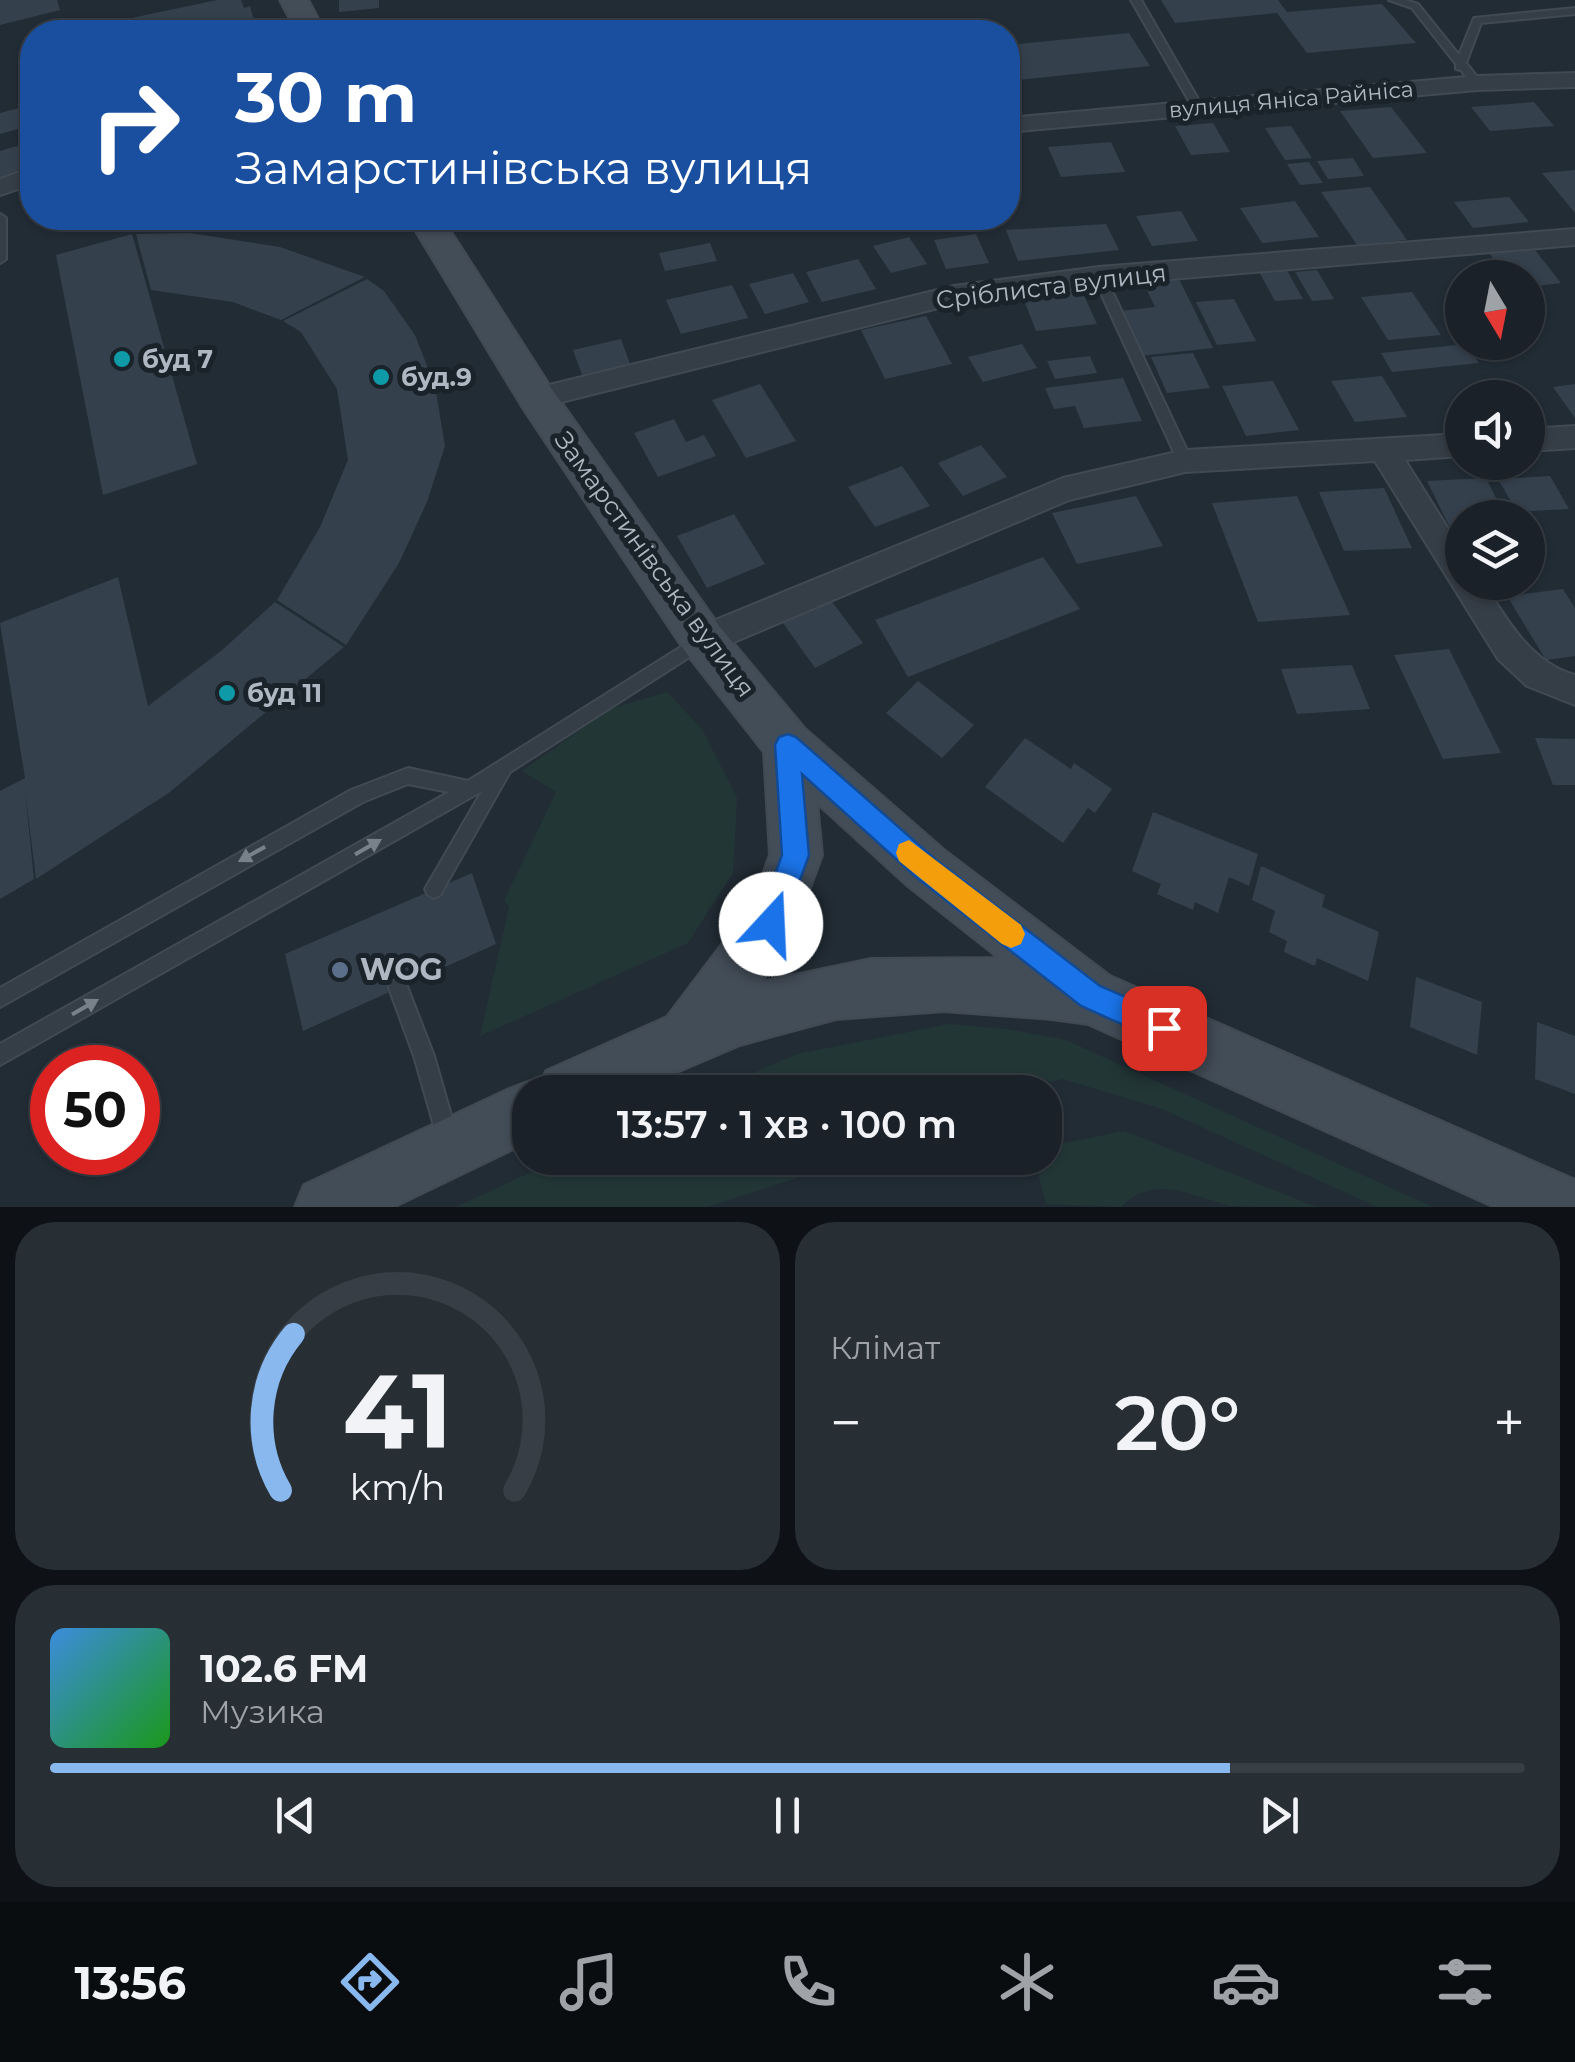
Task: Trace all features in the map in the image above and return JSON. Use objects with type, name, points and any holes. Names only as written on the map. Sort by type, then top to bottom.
[{"type":"main road","name":"Замарстинівська вулиця","points":[[432,230],[537,398],[703,640],[788,745],[926,868],[1090,996],[1565,1207]]},
{"type":"main road","points":[[688,1035],[771,924],[796,855],[788,745]]},
{"type":"main road","points":[[602,1075],[688,1035],[801,998],[912,984],[999,983],[1090,996]]},
{"type":"main road","points":[[326,1207],[512,1118]]},
{"type":"street","name":"вулиця Яніса Райніса","points":[[1020,124],[1469,75],[1575,80]]},
{"type":"street","name":"Сріблиста вулиця","points":[[537,398],[954,295],[1099,276],[1575,237]]},
{"type":"street","points":[[1545,439],[1575,437]]},
{"type":"street","points":[[703,640],[1063,490],[1185,461],[1445,446]]},
{"type":"street","points":[[1384,451],[1445,549]]},
{"type":"street","points":[[1476,600],[1507,650],[1563,688],[1575,690]]},
{"type":"lane","points":[[1136,0],[1197,106]]},
{"type":"lane","points":[[1394,0],[1414,6],[1469,75]]},
{"type":"lane","points":[[1469,75],[1477,20],[1575,11]]},
{"type":"lane","points":[[0,218],[0,260]]},
{"type":"lane","points":[[1099,276],[1185,461]]},
{"type":"lane","points":[[0,1055],[470,789],[703,640]]},
{"type":"lane","points":[[434,889],[506,765]]},
{"type":"lane","points":[[0,998],[357,796],[408,776],[470,789]]},
{"type":"lane","points":[[398,988],[424,1056],[450,1147]]},
{"type":"shaded area","points":[[667,692],[702,729],[737,798],[733,873],[688,943],[480,1036],[509,907],[504,901],[556,792],[522,771],[610,709]]},
{"type":"shaded area","points":[[949,1024],[1066,1040],[1433,1207],[1377,1207],[1160,1108],[1062,1079],[1062,1075],[748,1075],[797,1054]]},
{"type":"shaded area","points":[[1124,1131],[1317,1207],[1230,1206],[1160,1189],[1134,1197],[1121,1207],[1046,1204],[1038,1175],[1062,1175],[1062,1144]]},
{"type":"shaded area","points":[[525,1175],[806,1175],[707,1207],[456,1207]]},
{"type":"building","points":[[0,0],[57,0],[60,10],[0,25]]},
{"type":"building","points":[[217,0],[241,0],[244,8],[250,6],[254,20],[122,20]]},
{"type":"building","points":[[339,0],[379,0],[379,8],[339,12]]},
{"type":"building","points":[[1161,0],[1278,0],[1287,12],[1382,4],[1416,43],[1307,53],[1277,13],[1175,23]]},
{"type":"building","points":[[1129,33],[1150,66],[1020,80],[1020,44]]},
{"type":"building","points":[[1534,102],[1554,126],[1490,131],[1471,107]]},
{"type":"building","points":[[1391,107],[1427,153],[1373,158],[1340,111]]},
{"type":"building","points":[[20,108],[20,128],[0,134],[0,113]]},
{"type":"building","points":[[1213,123],[1230,152],[1191,155],[1175,126]]},
{"type":"building","points":[[1291,126],[1312,158],[1285,160],[1265,128]]},
{"type":"building","points":[[1111,142],[1125,172],[1061,177],[1048,147]]},
{"type":"building","points":[[17,146],[20,173],[0,180],[0,151]]},
{"type":"building","points":[[1353,158],[1364,176],[1328,179],[1317,161]]},
{"type":"building","points":[[1309,162],[1323,183],[1300,185],[1287,164]]},
{"type":"building","points":[[1575,170],[1575,213],[1542,173]]},
{"type":"building","points":[[1370,187],[1407,240],[1357,245],[1321,192]]},
{"type":"building","points":[[1509,197],[1529,222],[1473,228],[1454,202]]},
{"type":"building","points":[[1295,201],[1319,237],[1262,243],[1240,208]]},
{"type":"building","points":[[1181,211],[1198,241],[1152,246],[1136,216]]},
{"type":"building","points":[[1106,224],[1119,250],[1018,261],[1006,230]]},
{"type":"building","points":[[190,233],[280,247],[365,277],[281,320],[233,302],[151,290],[136,234]]},
{"type":"building","name":"буд 7","points":[[132,234],[197,464],[103,495],[56,255]]},
{"type":"building","points":[[976,234],[989,263],[946,269],[934,240]]},
{"type":"building","points":[[909,237],[927,264],[891,273],[873,246]]},
{"type":"building","points":[[710,243],[717,261],[665,271],[659,253]]},
{"type":"building","points":[[1535,250],[1543,260],[1494,260],[1490,254]]},
{"type":"building","points":[[858,259],[876,289],[822,302],[806,272]]},
{"type":"building","points":[[1545,263],[1561,283],[1545,285]]},
{"type":"building","points":[[1285,267],[1303,299],[1275,301],[1258,270]]},
{"type":"building","points":[[1317,270],[1334,299],[1312,301],[1295,272]]},
{"type":"building","points":[[793,273],[809,302],[765,314],[749,284]]},
{"type":"building","points":[[1178,277],[1213,348],[1140,356],[1120,311],[1155,307],[1142,280]]},
{"type":"building","points":[[367,279],[384,291],[415,335],[435,386],[445,446],[427,502],[399,563],[346,645],[277,600],[320,527],[348,460],[337,389],[301,332],[283,321]]},
{"type":"building","points":[[732,285],[748,318],[681,334],[666,300]]},
{"type":"building","points":[[1081,289],[1097,324],[1036,331],[1022,295]]},
{"type":"building","points":[[1412,292],[1441,335],[1388,340],[1361,297]]},
{"type":"building","points":[[1234,299],[1256,341],[1217,345],[1196,302]]},
{"type":"building","points":[[926,316],[952,364],[885,379],[861,330]]},
{"type":"building","points":[[621,339],[630,364],[582,375],[573,350]]},
{"type":"building","points":[[1022,344],[1037,368],[983,382],[968,357]]},
{"type":"building","points":[[1445,346],[1445,360],[1479,363],[1392,372],[1381,353]]},
{"type":"building","points":[[1193,353],[1210,388],[1167,393],[1151,357]]},
{"type":"building","points":[[1090,356],[1097,373],[1055,379],[1047,361]]},
{"type":"building","points":[[1382,376],[1407,417],[1355,422],[1331,381]]},
{"type":"building","points":[[1123,378],[1142,421],[1084,428],[1075,406],[1054,409],[1045,388]]},
{"type":"building","points":[[1273,381],[1299,430],[1246,436],[1222,386]]},
{"type":"building","points":[[760,384],[796,441],[746,458],[712,400]]},
{"type":"building","points":[[1575,384],[1575,418],[1553,387]]},
{"type":"building","points":[[674,419],[686,442],[704,435],[716,456],[658,477],[634,433]]},
{"type":"building","points":[[981,445],[1007,477],[963,496],[938,463]]},
{"type":"building","points":[[902,466],[930,506],[875,527],[848,487]]},
{"type":"building","points":[[1550,476],[1569,509],[1545,510],[1545,500],[1510,500],[1499,480],[1545,480]]},
{"type":"building","points":[[1487,480],[1497,500],[1445,500],[1445,518],[1427,481]]},
{"type":"building","points":[[1384,488],[1412,548],[1344,551],[1319,492]]},
{"type":"building","points":[[1136,496],[1163,546],[1077,564],[1052,513]]},
{"type":"building","points":[[1297,496],[1350,615],[1258,622],[1212,503]]},
{"type":"building","points":[[734,514],[765,564],[707,588],[677,536]]},
{"type":"building","points":[[1043,557],[1080,609],[908,677],[875,620]]},
{"type":"building","points":[[118,577],[148,706],[221,651],[275,602],[344,647],[170,792],[36,879],[25,791],[34,879],[0,899],[0,791],[25,778],[0,623]]},
{"type":"building","points":[[1563,589],[1575,608],[1575,656],[1546,660],[1509,600],[1545,600],[1545,591]]},
{"type":"building","points":[[830,599],[863,643],[815,668],[783,623]]},
{"type":"building","points":[[1449,649],[1501,753],[1443,759],[1394,655]]},
{"type":"building","points":[[1352,665],[1370,709],[1297,714],[1281,669]]},
{"type":"building","points":[[918,681],[974,725],[942,758],[886,713]]},
{"type":"building","points":[[1025,738],[1071,769],[1074,763],[1112,789],[1095,813],[1088,808],[1063,843],[985,787]]},
{"type":"building","points":[[1535,738],[1575,739],[1575,785],[1553,785]]},
{"type":"building","points":[[1153,812],[1258,854],[1249,886],[1229,877],[1218,913],[1195,902],[1193,910],[1157,894],[1161,884],[1132,871]]},
{"type":"building","points":[[1261,866],[1325,895],[1322,907],[1379,932],[1368,981],[1317,958],[1315,966],[1284,952],[1287,941],[1269,932],[1275,911],[1252,900]]},
{"type":"building","points":[[472,873],[496,944],[303,1031],[285,954]]},
{"type":"building","points":[[1416,977],[1482,1002],[1477,1055],[1410,1027]]},
{"type":"building","points":[[1537,1022],[1575,1036],[1575,1094],[1535,1079]]},
{"type":"slow traffic","points":[[909,853],[1011,934]]},
{"type":"place","name":"буд 7","points":[[122,359]]},
{"type":"place","name":"буд.9","points":[[381,377]]},
{"type":"place","name":"буд 11","points":[[227,693]]},
{"type":"place","name":"WOG","points":[[340,970]]},
{"type":"route","points":[[771,924],[796,855],[788,745],[926,868],[1090,996],[1164,1028]]}]
